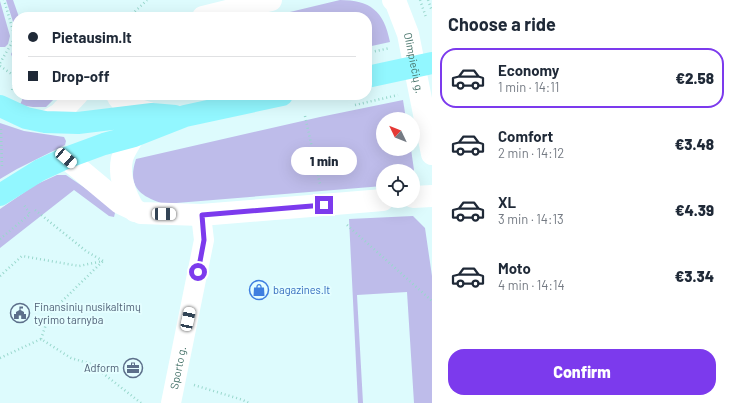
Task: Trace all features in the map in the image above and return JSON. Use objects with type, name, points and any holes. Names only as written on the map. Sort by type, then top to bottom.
[{"type":"main road","points":[[372,76],[432,62]]},
{"type":"main road","points":[[6,191],[40,170],[66,158],[104,144],[134,136],[184,116],[259,100]]},
{"type":"main road","points":[[3,108],[26,118],[45,122],[78,122],[152,114],[184,116]]},
{"type":"street","points":[[224,12],[271,0]]},
{"type":"street","name":"Olimpiečių g.","points":[[398,9],[408,34],[432,154]]},
{"type":"street","points":[[45,122],[59,114],[72,100]]},
{"type":"street","points":[[120,100],[126,104],[152,114]]},
{"type":"street","points":[[134,136],[126,148],[122,159],[122,180],[128,199],[135,211]]},
{"type":"street","points":[[66,158],[120,203],[135,211],[151,214],[202,215],[376,201]]},
{"type":"street","points":[[420,197],[432,196]]},
{"type":"street","name":"Sporto g.","points":[[171,403],[204,240],[202,215]]},
{"type":"path","points":[[4,0],[12,27]]},
{"type":"path","points":[[134,12],[147,0]]},
{"type":"path","points":[[428,0],[432,11]]},
{"type":"path","points":[[0,63],[12,43]]},
{"type":"path","points":[[0,66],[12,74]]},
{"type":"path","points":[[0,239],[30,214],[6,191],[1,165],[1,125],[3,108],[12,87]]},
{"type":"path","points":[[355,104],[401,95]]},
{"type":"path","points":[[305,116],[324,205],[432,301]]},
{"type":"path","points":[[35,210],[86,251],[103,261]]},
{"type":"path","points":[[0,276],[22,256],[79,266],[103,261]]},
{"type":"path","points":[[0,358],[41,339],[50,313],[103,261]]},
{"type":"path","points":[[41,339],[71,358],[91,364],[141,403]]},
{"type":"path","points":[[176,381],[249,403]]},
{"type":"shaded area","points":[[6,0],[13,0],[17,12],[12,12],[12,19]]},
{"type":"shaded area","points":[[340,0],[360,2],[374,9],[379,15],[384,22],[390,42],[372,46],[372,12],[290,12]]},
{"type":"shaded area","points":[[0,1],[10,36],[8,44],[5,47],[0,47]]},
{"type":"shaded area","points":[[22,100],[53,100],[46,107],[20,105]]},
{"type":"shaded area","points":[[403,100],[405,112],[376,112],[376,156],[412,156],[413,164],[376,164],[376,187],[164,204],[155,201],[142,193],[137,189],[134,183],[133,176],[136,159],[320,117]]},
{"type":"shaded area","points":[[0,123],[24,131],[64,137],[66,141],[65,145],[0,179]]},
{"type":"shaded area","points":[[57,175],[66,175],[116,209],[114,217],[109,216],[74,190],[0,248],[0,209],[35,185]]},
{"type":"shaded area","points":[[413,216],[425,228],[432,276],[432,403],[414,403],[407,292],[357,295],[363,403],[358,403],[349,219]]},
{"type":"place","name":"bagazines.lt","points":[[259,290]]},
{"type":"place","name":"Finansinių nusikaltimų tyrimo tarnyba","points":[[20,313]]},
{"type":"place","name":"Adform","points":[[133,368]]},
{"type":"route","points":[[198,272],[204,240],[202,215],[324,205]]}]
